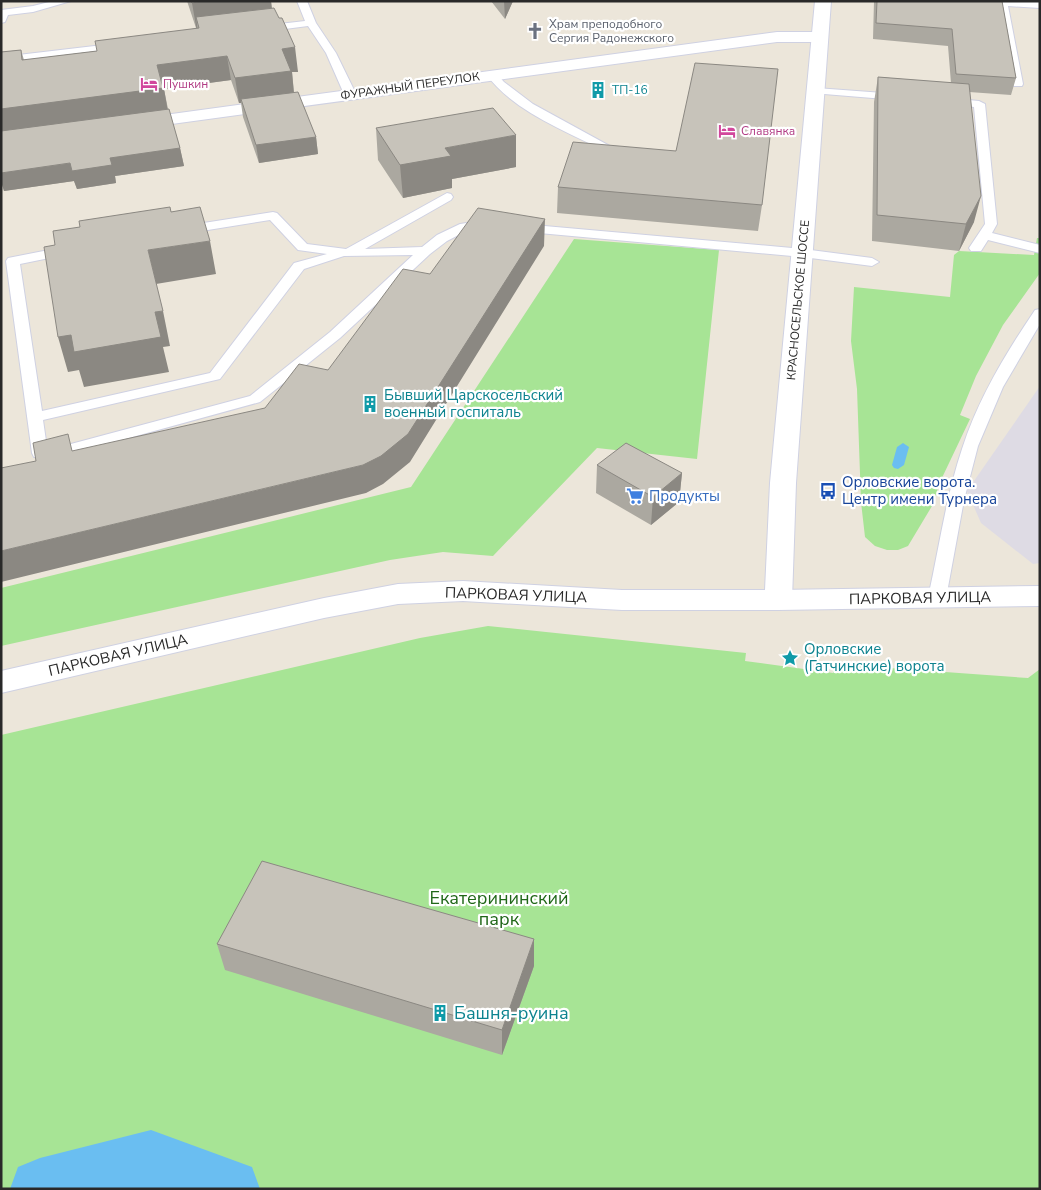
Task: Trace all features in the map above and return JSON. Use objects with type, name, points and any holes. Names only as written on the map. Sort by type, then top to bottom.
[{"type":"main road","name":"КРАСНОСЕЛЬСКОЕ ШОССЕ","points":[[778,600],[782,483],[823,1]]},
{"type":"main road","name":"ФУРАЖНЫЙ ПЕРЕУЛОК","points":[[116,127],[491,74],[777,37],[820,37]]},
{"type":"main road","name":"ПАРКОВАЯ УЛИЦА","points":[[1,682],[324,608],[398,594],[463,591],[622,600],[1040,596]]},
{"type":"lane","points":[[1,20],[4,12],[33,9],[66,1]]},
{"type":"lane","points":[[302,1],[311,23],[331,53],[350,94]]},
{"type":"lane","points":[[976,1],[1040,5]]},
{"type":"lane","points":[[1002,3],[1018,84]]},
{"type":"lane","points":[[256,29],[311,23]]},
{"type":"lane","points":[[1,60],[134,44]]},
{"type":"lane","points":[[491,74],[498,85],[540,112],[611,150]]},
{"type":"lane","points":[[816,91],[912,98]]},
{"type":"lane","points":[[941,101],[980,104],[991,224],[976,248]]},
{"type":"lane","points":[[34,417],[215,376],[299,266],[348,253],[447,197]]},
{"type":"lane","points":[[170,232],[273,216],[303,247],[348,253],[425,251]]},
{"type":"lane","points":[[82,248],[13,260],[40,453],[56,452],[254,400],[335,335],[425,251],[442,238],[465,227],[491,224],[504,225],[554,232],[803,253],[872,262]]},
{"type":"lane","points":[[984,235],[1040,249]]},
{"type":"lane","points":[[937,598],[964,467],[993,393],[1040,313]]},
{"type":"shaded area","points":[[1040,386],[1040,563],[1033,564],[981,523],[967,491]]},
{"type":"green space","points":[[1037,238],[1040,238],[1040,273],[1003,325],[976,376],[960,415],[970,419],[940,482],[932,506],[908,546],[898,550],[887,550],[875,546],[865,537],[861,502],[857,389],[851,341],[854,287],[950,297],[954,255],[959,251],[1034,255]]},
{"type":"green space","points":[[574,239],[719,250],[697,459],[597,448],[493,556],[443,552],[390,560],[1,646],[1,588],[411,487]]},
{"type":"green space","name":"Екатерининский парк","points":[[488,626],[746,653],[745,661],[833,673],[834,664],[1028,678],[1040,669],[1040,1189],[1,1189],[1,735],[420,638]]},
{"type":"building","points":[[877,1],[1002,1],[1016,78],[956,74],[952,29],[876,23]]},
{"type":"building","points":[[274,8],[279,18],[282,18],[295,47],[282,49],[291,71],[235,78],[227,56],[157,65],[163,88],[1,109],[1,52],[21,50],[22,60],[97,51],[95,41],[199,28],[196,17]]},
{"type":"building","name":"Славянка","points":[[695,63],[778,69],[762,205],[558,187],[573,142],[676,151]]},
{"type":"building","points":[[878,77],[969,84],[981,196],[966,224],[877,215]]},
{"type":"building","points":[[298,92],[316,137],[256,145],[241,99]]},
{"type":"building","points":[[493,108],[516,135],[445,148],[451,156],[400,165],[376,128]]},
{"type":"building","points":[[169,109],[180,148],[110,158],[112,165],[72,171],[70,163],[1,173],[1,131]]},
{"type":"building","points":[[170,207],[171,212],[200,207],[210,241],[148,250],[163,311],[155,312],[161,337],[74,352],[71,335],[58,337],[44,247],[55,245],[53,231],[80,227],[79,221]]},
{"type":"building","name":"Бывший Царскосельский военный госпиталь","points":[[478,208],[545,219],[408,434],[381,456],[363,465],[1,551],[1,468],[36,461],[33,443],[68,434],[72,451],[265,408],[299,364],[328,370],[403,269],[430,274]]},
{"type":"building","points":[[626,443],[682,473],[653,497],[597,465]]},
{"type":"building","name":"Башня-руина","points":[[262,861],[534,939],[502,1030],[217,944]]},
{"type":"waterway","points":[[898,465],[903,447]]},
{"type":"waterway","points":[[40,1189],[151,1160],[230,1189]]},
{"type":"place","name":"Храм преподобного Сергия Радонежского","points":[[535,31]]},
{"type":"place","name":"Пушкин","points":[[149,84]]},
{"type":"place","name":"ТП-16","points":[[598,90]]},
{"type":"place","name":"Славянка","points":[[727,131]]},
{"type":"place","name":"Бывший Царскосельский военный госпиталь","points":[[370,404]]},
{"type":"place","name":"Орловские ворота. Центр имени Турнера","points":[[828,491]]},
{"type":"place","name":"Продукты","points":[[635,496]]},
{"type":"place","name":"Орловские (Гатчинские) ворота","points":[[790,658]]},
{"type":"place","name":"Башня-руина","points":[[440,1013]]}]
